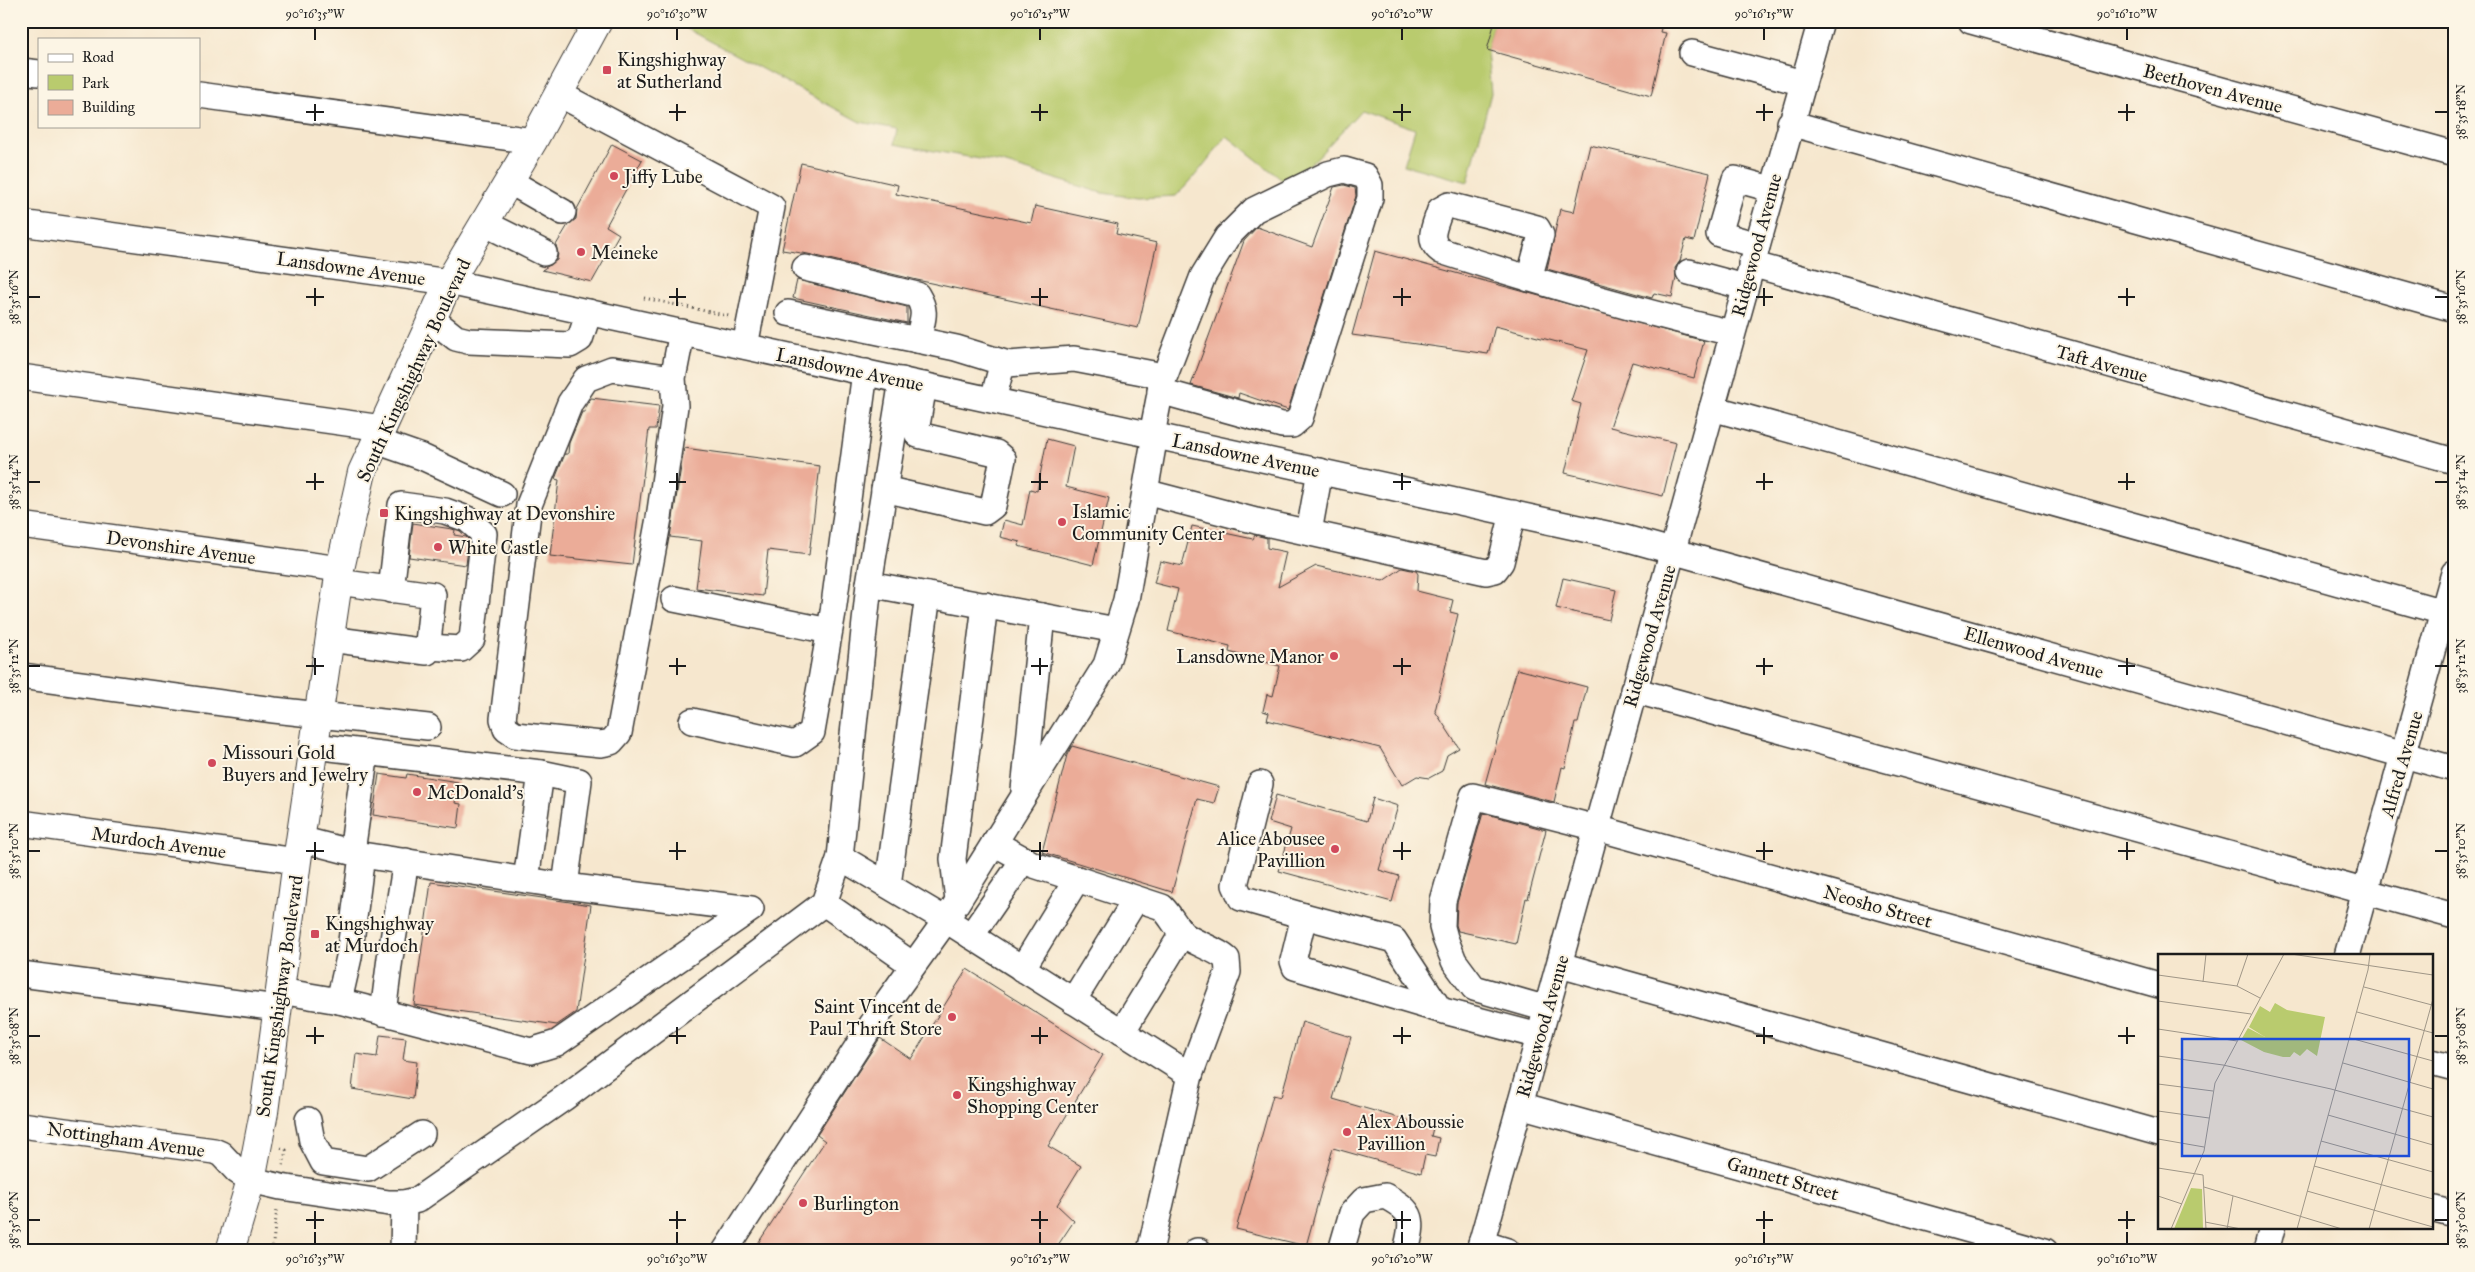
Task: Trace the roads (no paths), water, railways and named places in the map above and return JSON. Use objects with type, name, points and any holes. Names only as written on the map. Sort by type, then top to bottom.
[{"type":"main road","name":"South Kingshighway Boulevard","points":[[230,1251],[251,1180],[264,1112],[298,850],[339,576],[362,472],[449,282],[533,141],[598,21]]},
{"type":"street","name":"Ridgewood Avenue","points":[[1480,1247],[1560,965],[1633,690],[1673,552],[1771,189],[1821,21]]},
{"type":"street","name":"Beethoven Avenue","points":[[1971,21],[2454,154]]},
{"type":"street","points":[[1692,53],[1803,83]]},
{"type":"street","points":[[21,71],[38,73]]},
{"type":"street","points":[[559,94],[772,207],[745,346]]},
{"type":"street","points":[[200,95],[533,141]]},
{"type":"street","points":[[1790,123],[2454,309]]},
{"type":"street","points":[[724,1251],[880,1012],[952,910],[1106,664],[1126,600],[1161,387],[1203,276],[1227,237],[1261,206],[1328,174],[1344,170],[1365,176],[1370,185],[1370,198],[1300,418],[1292,425],[1282,425],[1161,387],[1153,374],[1074,359],[1008,364],[956,348],[788,313]]},
{"type":"street","points":[[1751,265],[1719,234],[1735,179],[1771,189]]},
{"type":"street","points":[[509,181],[563,212]]},
{"type":"street","name":"Lansdowne Avenue","points":[[21,223],[449,282],[1513,513],[1625,538],[1673,552]]},
{"type":"street","points":[[484,223],[544,253]]},
{"type":"street","points":[[1689,272],[1751,265]]},
{"type":"street","name":"Taft Avenue","points":[[1751,265],[2454,461]]},
{"type":"street","points":[[805,268],[917,295],[924,305],[918,340]]},
{"type":"street","points":[[1528,279],[1623,307],[1732,333]]},
{"type":"street","points":[[432,319],[456,338],[468,341],[570,345],[580,339],[589,312]]},
{"type":"street","points":[[673,378],[612,369],[586,379],[570,403],[529,505],[503,719],[506,729],[515,735],[601,744],[611,742],[619,733],[659,518],[675,406],[673,378],[682,332]]},
{"type":"street","points":[[993,400],[1000,369],[1008,364]]},
{"type":"street","points":[[692,721],[795,744],[812,732],[829,631],[865,372]]},
{"type":"street","points":[[21,377],[379,434],[422,458],[502,494]]},
{"type":"street","points":[[884,489],[985,512],[993,506],[1003,460],[996,453],[918,435],[916,431],[913,382]]},
{"type":"street","points":[[251,1180],[289,1188],[404,1203],[417,1200],[564,1098],[824,903],[840,857],[869,584],[884,489],[913,382]]},
{"type":"street","points":[[1712,408],[2449,613]]},
{"type":"street","points":[[1309,532],[1320,471]]},
{"type":"street","points":[[1145,492],[1486,572],[1495,570],[1501,562],[1513,513]]},
{"type":"street","points":[[330,639],[427,652],[428,647],[461,649],[472,639],[484,534],[467,519],[460,516],[445,511],[401,505],[391,590]]},
{"type":"street","name":"Devonshire Avenue","points":[[21,525],[339,576],[391,590],[433,595],[428,647]]},
{"type":"street","name":"Ellenwood Avenue","points":[[1673,552],[2454,769]]},
{"type":"street","name":"Alfred Avenue","points":[[2348,954],[2404,756],[2449,613],[2454,573]]},
{"type":"street","points":[[869,584],[1116,630]]},
{"type":"street","points":[[888,885],[928,595]]},
{"type":"street","points":[[674,599],[829,631]]},
{"type":"street","points":[[952,910],[952,859],[985,605]]},
{"type":"street","points":[[1023,796],[1042,616]]},
{"type":"street","points":[[21,676],[319,715],[428,727]]},
{"type":"street","points":[[1633,690],[2366,890],[2454,916]]},
{"type":"street","points":[[314,746],[541,773],[579,780],[565,886]]},
{"type":"street","points":[[339,1001],[349,957],[366,752]]},
{"type":"street","points":[[526,880],[541,773]]},
{"type":"street","points":[[1260,784],[1235,885],[1240,898],[1394,940],[1440,1010]]},
{"type":"street","name":"Neosho Street","points":[[1547,1009],[1474,988],[1467,982],[1454,961],[1444,938],[1442,912],[1445,892],[1473,796],[1597,828],[2158,985]]},
{"type":"street","name":"Murdoch Avenue","points":[[21,824],[298,850],[357,853],[565,886],[751,909],[557,1043],[531,1051],[383,1013]]},
{"type":"street","points":[[994,843],[1034,865],[1162,907],[1172,916],[1182,934],[1219,952],[1227,959],[1228,972],[1190,1075],[1150,1251]]},
{"type":"street","points":[[840,857],[888,885],[952,910],[971,936],[1190,1075]]},
{"type":"street","points":[[971,936],[1024,859]]},
{"type":"street","points":[[21,974],[279,999],[339,1001],[383,1013],[406,861]]},
{"type":"street","points":[[1022,969],[1077,879]]},
{"type":"street","points":[[1073,1001],[1136,899]]},
{"type":"street","points":[[824,903],[913,965]]},
{"type":"street","points":[[1304,916],[1293,961],[1295,967],[1440,1010],[1539,1036]]},
{"type":"street","points":[[1122,1032],[1182,934]]},
{"type":"street","points":[[1560,965],[2158,1133]]},
{"type":"street","points":[[2432,1062],[2454,1068]]},
{"type":"street","name":"Gannett Street","points":[[1520,1105],[2045,1251]]},
{"type":"street","points":[[308,1120],[312,1142],[323,1162],[368,1169],[422,1134]]},
{"type":"street","name":"Nottingham Avenue","points":[[21,1125],[214,1152],[221,1154],[237,1171],[251,1180]]},
{"type":"street","points":[[1341,1251],[1352,1213],[1364,1200],[1385,1196],[1404,1206],[1412,1226],[1406,1251]]},
{"type":"street","points":[[404,1203],[404,1251]]},
{"type":"street","points":[[2432,1208],[2454,1214]]},
{"type":"street","points":[[2266,1251],[2271,1230]]},
{"type":"street","points":[[1480,1247],[1507,1251]]},
{"type":"place","name":"Kingshighway at Sutherland","points":[[607,70]]},
{"type":"place","name":"Jiffy Lube","points":[[614,176]]},
{"type":"place","name":"Meineke","points":[[581,252]]},
{"type":"place","name":"Kingshighway at Devonshire","points":[[384,513]]},
{"type":"place","name":"Islamic Community Center","points":[[1062,522]]},
{"type":"place","name":"White Castle","points":[[438,547]]},
{"type":"place","name":"Lansdowne Manor","points":[[1334,656]]},
{"type":"place","name":"Missouri Gold Buyers and Jewelry","points":[[212,763]]},
{"type":"place","name":"McDonald's","points":[[417,792]]},
{"type":"place","name":"Alice Abousee Pavillion","points":[[1335,849]]},
{"type":"place","name":"Kingshighway at Murdoch","points":[[315,934]]},
{"type":"place","name":"Saint Vincent de Paul Thrift Store","points":[[952,1017]]},
{"type":"place","name":"Kingshighway Shopping Center","points":[[957,1095]]},
{"type":"place","name":"Alex Aboussie Pavillion","points":[[1347,1132]]},
{"type":"place","name":"Burlington","points":[[803,1203]]}]
